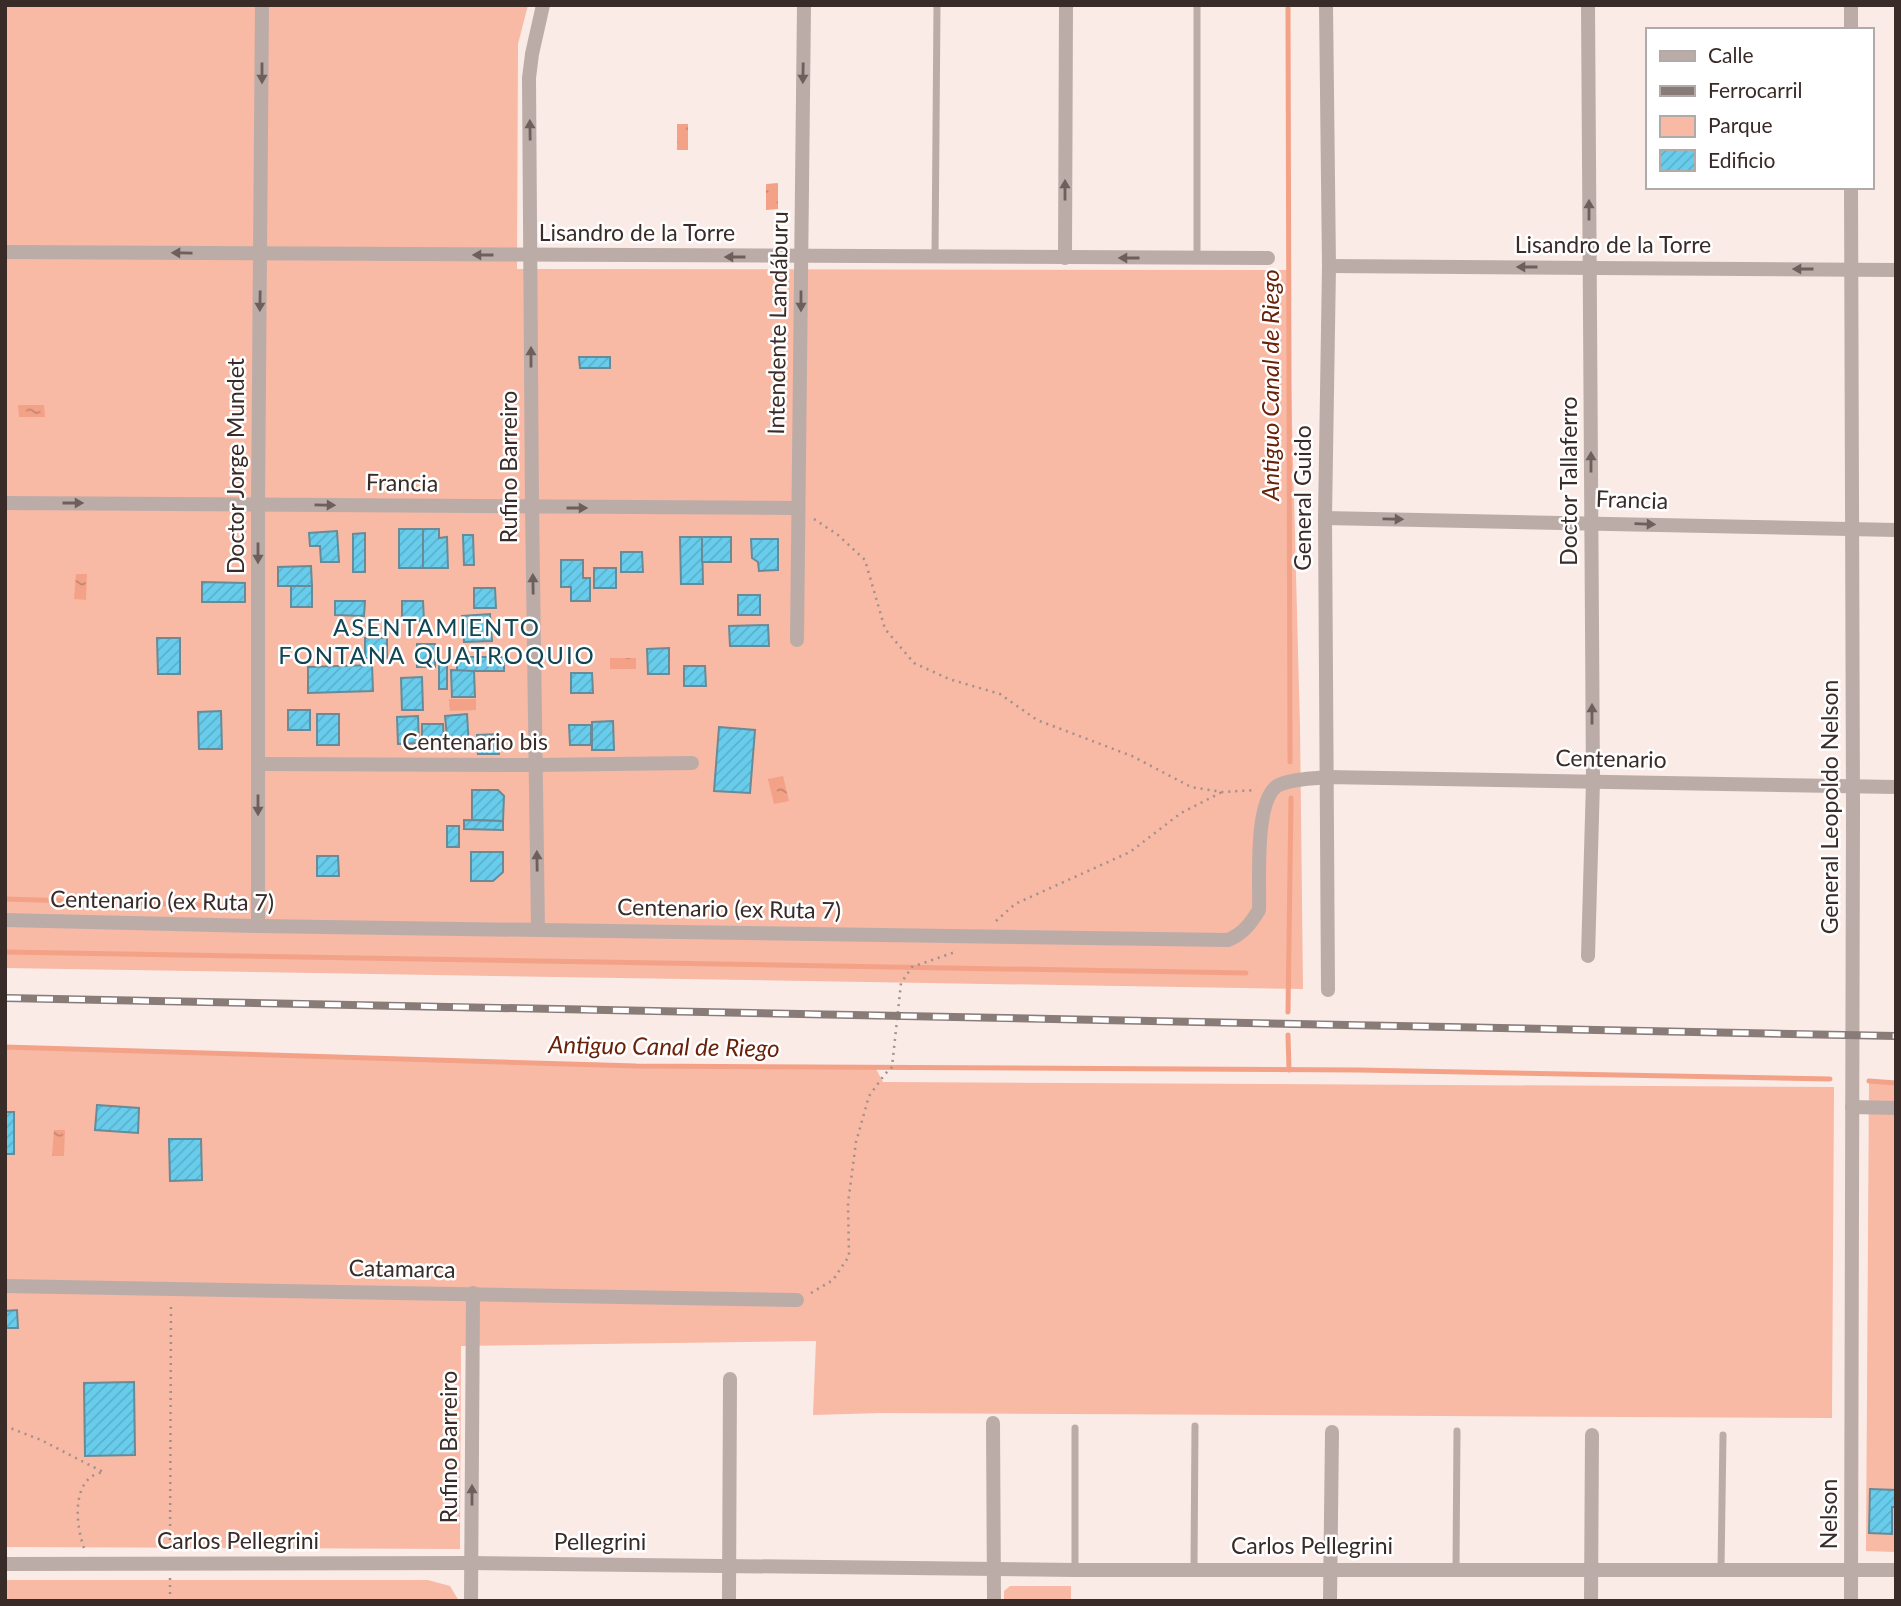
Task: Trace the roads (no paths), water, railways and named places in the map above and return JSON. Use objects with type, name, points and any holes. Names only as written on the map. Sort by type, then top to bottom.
[{"type":"street","name":"Doctor Jorge Mundet","points":[[258,926],[262,5]]},
{"type":"street","name":"Rufino Barreiro","points":[[538,929],[529,78],[543,5]]},
{"type":"street","name":"Intendente Landáburu","points":[[797,640],[804,5]]},
{"type":"street","points":[[1065,258],[1066,5]]},
{"type":"street","name":"General Guido","points":[[1326,5],[1329,266],[1325,518],[1328,990]]},
{"type":"street","name":"Doctor Tallaferro","points":[[1588,5],[1593,782],[1588,956]]},
{"type":"street","points":[[1851,5],[1851,28]]},
{"type":"street","name":"General Leopoldo Nelson","points":[[1851,189],[1852,1426]]},
{"type":"street","name":"Lisandro de la Torre","points":[[5,252],[1268,258]]},
{"type":"street","name":"Lisandro de la Torre","points":[[1329,266],[1896,270]]},
{"type":"street","name":"Francia","points":[[5,503],[798,508]]},
{"type":"street","name":"Francia","points":[[1325,518],[1896,530]]},
{"type":"street","name":"Centenario bis","points":[[258,764],[692,763]]},
{"type":"street","name":"Centenario","points":[[1326,777],[1896,787]]},
{"type":"street","name":"Centenario (ex Ruta 7)","points":[[5,920],[1228,940],[1238,936],[1253,921],[1259,910],[1261,825],[1267,797],[1279,785],[1326,777]]},
{"type":"street","points":[[1852,1107],[1896,1108]]},
{"type":"street","name":"Catamarca","points":[[5,1286],[797,1300]]},
{"type":"street","name":"Rufino Barreiro","points":[[471,1601],[473,1293]]},
{"type":"street","points":[[729,1601],[730,1378]]},
{"type":"street","points":[[993,1423],[994,1601]]},
{"type":"street","name":"Nelson","points":[[1852,1426],[1852,1601]]},
{"type":"street","points":[[1330,1601],[1332,1432]]},
{"type":"street","points":[[1591,1601],[1592,1435]]},
{"type":"street","name":"Carlos Pellegrini","points":[[5,1564],[471,1563]]},
{"type":"street","name":"Pellegrini","points":[[471,1563],[729,1566]]},
{"type":"street","name":"Carlos Pellegrini","points":[[729,1566],[1075,1570],[1896,1570]]},
{"type":"lane","points":[[935,257],[937,5]]},
{"type":"lane","points":[[1197,5],[1197,258]]},
{"type":"lane","points":[[1194,1568],[1195,1426]]},
{"type":"lane","points":[[1075,1427],[1075,1570]]},
{"type":"lane","points":[[1456,1569],[1457,1431]]},
{"type":"lane","points":[[1721,1569],[1724,1434]]},
{"type":"water","points":[[677,124],[688,124],[688,150],[677,150]]},
{"type":"water","points":[[778,183],[778,209],[766,210],[766,184]]},
{"type":"water","points":[[18,405],[44,405],[45,417],[19,417]]},
{"type":"water","points":[[76,574],[87,574],[86,600],[74,599]]},
{"type":"water","points":[[610,658],[636,658],[636,669],[610,669]]},
{"type":"water","points":[[449,699],[476,699],[476,710],[450,711]]},
{"type":"water","points":[[783,776],[789,801],[774,804],[768,779]]},
{"type":"water","points":[[54,1130],[65,1130],[64,1156],[52,1156]]},
{"type":"waterway","name":"Antiguo Canal de Riego","points":[[1288,8],[1290,762]]},
{"type":"waterway","name":"Antiguo Canal de Riego","points":[[1288,1012],[1291,798]]},
{"type":"waterway","points":[[5,899],[233,906]]},
{"type":"waterway","points":[[5,952],[1246,973]]},
{"type":"waterway","name":"Antiguo Canal de Riego","points":[[1288,1035],[1289,1070]]},
{"type":"waterway","name":"Antiguo Canal de Riego","points":[[5,1047],[636,1066],[1359,1070],[1830,1079]]},
{"type":"waterway","points":[[1869,1081],[1896,1083]]},
{"type":"railway","points":[[5,998],[1896,1036]]},
{"type":"district","name":"ASENTAMIENTO FONTANA QUATROQUIO","points":[[437,642]]}]
